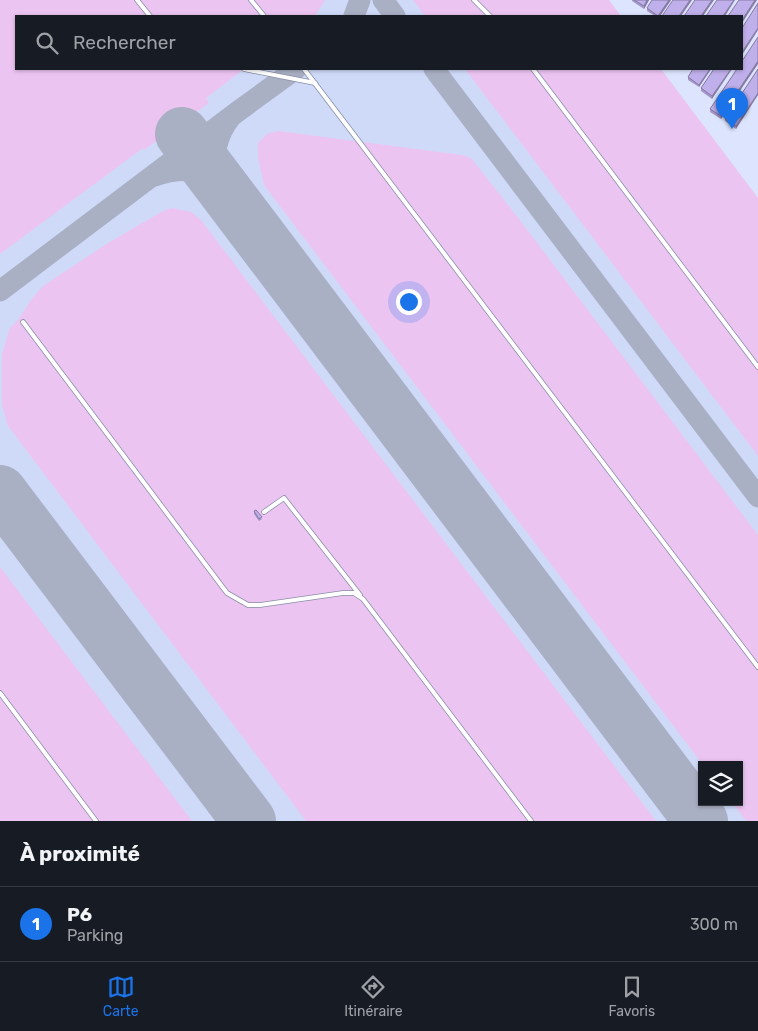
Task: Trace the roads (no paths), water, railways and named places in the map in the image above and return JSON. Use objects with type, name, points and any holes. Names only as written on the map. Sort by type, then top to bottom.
[{"type":"lane","points":[[137,0],[149,15]]},
{"type":"lane","points":[[251,0],[263,15]]},
{"type":"lane","points":[[474,0],[489,15]]},
{"type":"lane","points":[[249,70],[315,83]]},
{"type":"lane","points":[[305,70],[758,666]]},
{"type":"lane","points":[[534,70],[758,367]]},
{"type":"lane","points":[[23,322],[227,592],[248,604],[260,605],[343,592],[354,593],[363,599]]},
{"type":"lane","points":[[264,512],[284,498],[531,821]]},
{"type":"lane","points":[[0,694],[96,821]]},
{"type":"place","name":"P6","points":[[732,129]]}]
